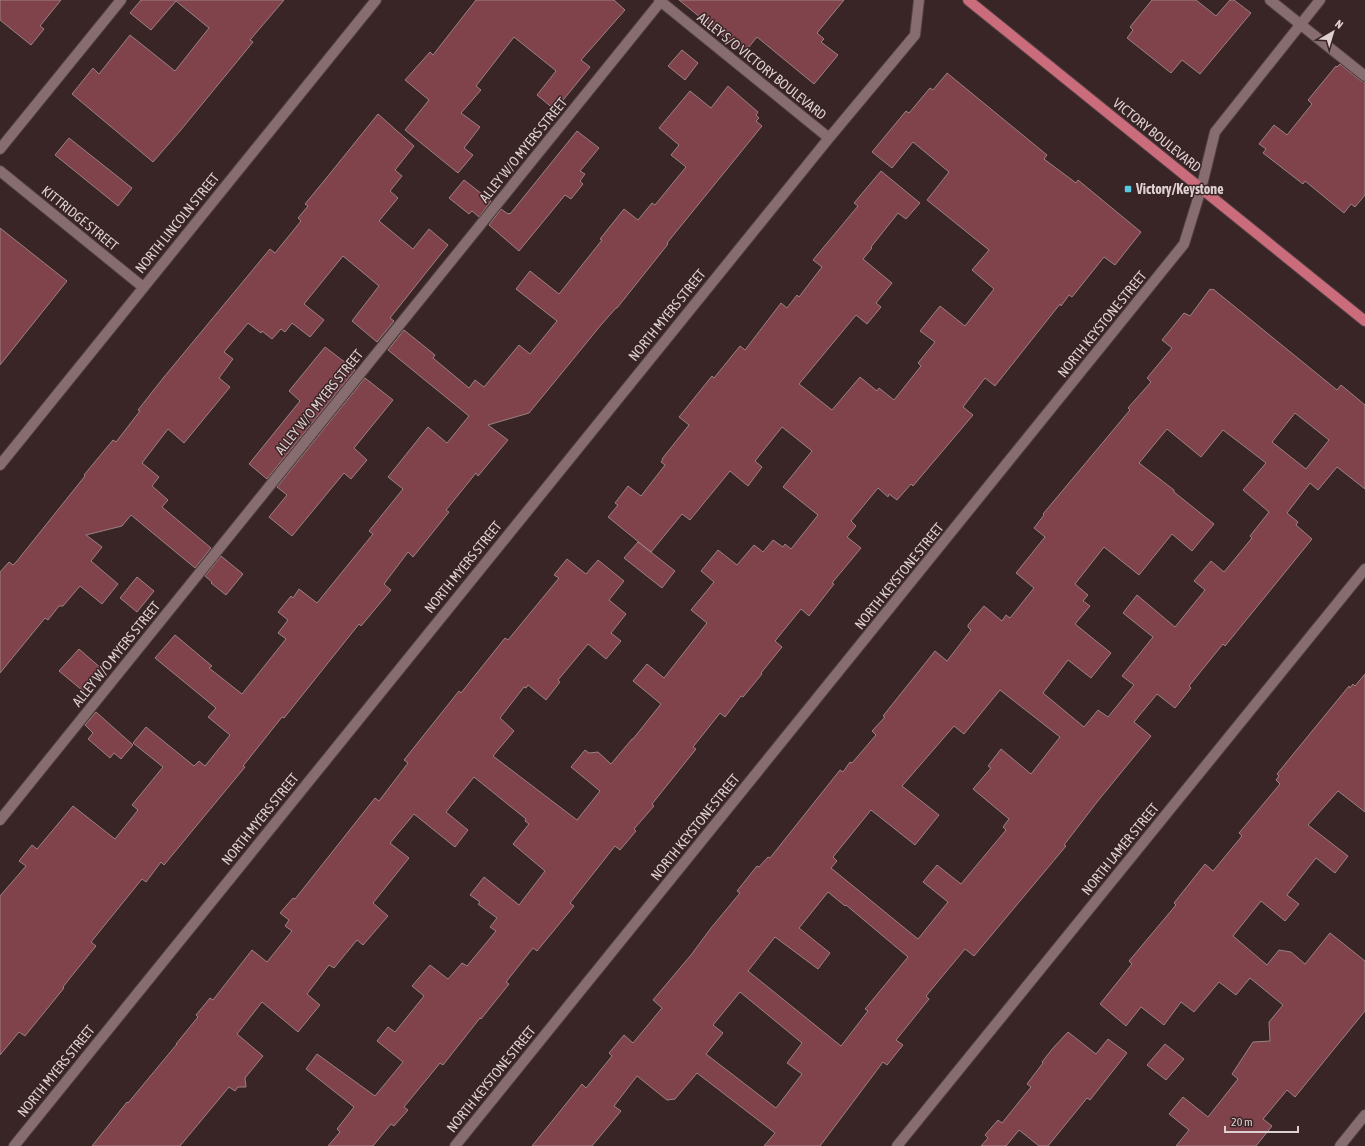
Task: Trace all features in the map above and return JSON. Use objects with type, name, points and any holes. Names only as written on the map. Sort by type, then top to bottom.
[{"type":"main road","name":"VICTORY BOULEVARD","points":[[968,0],[1365,321]]},
{"type":"street","points":[[0,149],[120,0]]},
{"type":"street","name":"NORTH LINCOLN STREET","points":[[0,465],[376,0]]},
{"type":"street","name":"NORTH MYERS STREET","points":[[14,1146],[829,138],[915,35],[919,0]]},
{"type":"street","points":[[1270,0],[1365,76]]},
{"type":"street","name":"NORTH KEYSTONE STREET","points":[[455,1146],[1184,244],[1202,189],[1215,132],[1320,0]]},
{"type":"street","name":"ALLEY S/O VICTORY BOULEVARD","points":[[660,1],[829,138]]},
{"type":"street","name":"ALLEY W/O MYERS STREET","points":[[0,820],[660,1]]},
{"type":"street","name":"KITTRIDGE STREET","points":[[0,171],[143,287]]},
{"type":"street","name":"NORTH LAMER STREET","points":[[897,1146],[1365,569]]},
{"type":"street","points":[[1340,1146],[1365,1115]]},
{"type":"building","points":[[0,0],[61,0],[40,26],[44,29],[31,45],[0,20]]},
{"type":"building","points":[[141,0],[284,0],[250,40],[253,42],[153,162],[72,94],[93,68],[99,74],[130,35],[175,71],[209,28],[176,1],[151,30],[130,13]]},
{"type":"building","points":[[476,0],[614,0],[625,10],[581,60],[590,67],[555,110],[537,95],[556,71],[514,37],[476,86],[481,90],[461,113],[480,127],[464,148],[473,155],[458,173],[405,130],[429,100],[405,80],[430,52],[433,55]]},
{"type":"building","points":[[679,0],[844,0],[817,33],[824,39],[821,42],[838,55],[814,84],[757,37],[744,53]]},
{"type":"building","points":[[1152,0],[1196,0],[1216,16],[1230,0],[1234,0],[1251,13],[1200,74],[1182,60],[1171,73],[1127,38],[1133,30],[1130,27]]},
{"type":"building","points":[[682,50],[698,63],[685,80],[668,66]]},
{"type":"building","points":[[1340,64],[1361,81],[1365,82],[1365,195],[1355,207],[1351,204],[1344,213],[1305,181],[1303,184],[1263,153],[1266,149],[1259,144],[1274,125],[1287,135],[1312,104],[1308,100],[1336,66],[1337,67]]},
{"type":"building","points":[[947,73],[1047,155],[1044,159],[1076,183],[1078,180],[1141,232],[1115,265],[1104,257],[1072,297],[1069,295],[1061,306],[1060,304],[995,386],[985,378],[963,407],[973,415],[913,486],[911,484],[897,500],[889,494],[888,497],[878,488],[851,521],[856,526],[847,537],[861,548],[832,583],[834,584],[809,616],[801,609],[775,641],[782,647],[761,673],[762,674],[743,697],[741,696],[725,717],[720,713],[693,747],[696,749],[652,804],[654,806],[634,829],[636,831],[620,850],[615,846],[570,903],[574,906],[537,951],[533,948],[506,982],[509,984],[481,1019],[480,1018],[443,1065],[440,1063],[404,1107],[408,1110],[394,1126],[391,1124],[373,1146],[328,1146],[340,1132],[337,1129],[354,1107],[306,1069],[317,1054],[375,1096],[403,1062],[377,1041],[388,1027],[395,1032],[424,996],[412,986],[430,965],[448,979],[462,963],[467,966],[496,931],[490,927],[497,918],[478,904],[480,902],[470,895],[484,877],[519,905],[545,871],[513,844],[529,824],[525,821],[526,819],[474,777],[446,812],[468,830],[455,847],[414,814],[390,843],[409,858],[373,903],[388,916],[363,945],[357,940],[334,968],[329,965],[307,994],[320,1005],[298,1032],[262,1002],[237,1034],[263,1056],[245,1078],[246,1087],[238,1087],[235,1091],[229,1087],[180,1146],[92,1146],[127,1102],[128,1103],[177,1044],[198,1017],[196,1015],[210,998],[213,1000],[252,950],[267,962],[292,931],[285,926],[289,920],[280,913],[293,898],[295,899],[375,798],[379,801],[408,763],[404,760],[459,691],[461,693],[505,638],[508,640],[559,578],[554,575],[567,559],[586,574],[598,560],[624,581],[609,600],[626,614],[611,633],[621,641],[606,659],[588,644],[558,680],[560,682],[546,700],[528,685],[526,688],[524,687],[500,718],[514,731],[493,756],[577,820],[600,791],[571,767],[585,750],[589,753],[598,752],[611,764],[661,704],[633,681],[647,664],[664,678],[707,623],[691,610],[714,582],[701,571],[718,550],[737,565],[754,545],[763,552],[773,540],[783,547],[785,544],[791,549],[818,515],[783,487],[812,451],[782,427],[755,461],[762,467],[748,486],[730,471],[690,520],[682,514],[651,552],[608,517],[618,505],[615,503],[628,486],[641,496],[665,465],[661,462],[662,459],[689,425],[679,417],[712,376],[714,378],[740,346],[745,350],[781,303],[787,308],[797,295],[799,297],[822,267],[813,260],[858,206],[854,203],[881,171],[920,203],[906,219],[898,213],[863,259],[892,283],[876,303],[881,307],[867,324],[856,315],[799,384],[832,410],[860,377],[877,391],[879,388],[894,400],[921,366],[918,363],[935,342],[920,331],[940,306],[965,326],[994,289],[972,270],[989,250],[927,200],[949,172],[913,142],[892,168],[872,152],[906,111],[909,113],[930,88],[933,90]]},
{"type":"building","points":[[728,86],[758,112],[756,115],[759,118],[756,121],[762,126],[667,243],[668,244],[617,308],[601,325],[529,413],[488,425],[508,440],[478,476],[476,473],[446,510],[449,512],[413,557],[408,552],[384,584],[391,590],[361,626],[359,624],[284,718],[282,717],[243,766],[245,767],[164,865],[161,862],[146,882],[142,879],[91,942],[96,946],[25,1036],[19,1032],[0,1055],[0,896],[26,866],[19,861],[32,845],[37,849],[73,806],[115,839],[138,810],[132,805],[163,767],[133,743],[146,727],[194,766],[199,761],[205,766],[230,735],[208,717],[216,708],[155,658],[175,635],[212,666],[209,668],[242,694],[286,639],[278,633],[288,620],[278,612],[291,596],[293,598],[299,589],[317,603],[373,534],[369,531],[403,489],[388,477],[428,427],[447,443],[469,416],[388,350],[404,330],[435,355],[433,358],[469,388],[475,380],[484,387],[519,345],[530,354],[557,321],[516,289],[530,271],[559,294],[602,240],[600,239],[624,209],[638,220],[652,203],[655,205],[686,167],[671,155],[679,145],[659,128],[690,91],[711,108]]},
{"type":"building","points":[[378,114],[414,146],[395,170],[402,176],[390,191],[398,198],[379,221],[413,249],[429,229],[448,245],[390,318],[394,321],[377,342],[352,321],[379,286],[343,256],[304,304],[324,320],[310,337],[292,323],[285,332],[281,329],[272,339],[248,323],[224,352],[233,359],[219,378],[230,387],[184,443],[168,429],[142,463],[159,477],[152,486],[168,500],[162,507],[211,548],[195,568],[131,515],[122,526],[86,535],[102,547],[91,561],[118,584],[102,604],[80,586],[63,606],[59,606],[48,620],[45,618],[0,673],[0,572],[9,562],[13,565],[17,561],[85,476],[84,475],[113,440],[116,442],[140,411],[138,410],[164,377],[270,249],[275,253],[301,221],[298,218],[308,206],[305,204]]},
{"type":"building","points":[[577,131],[599,148],[580,171],[585,174],[580,181],[583,184],[571,199],[565,195],[519,251],[489,225],[501,209],[510,214]]},
{"type":"building","points":[[69,138],[132,188],[118,206],[55,155]]},
{"type":"building","points":[[464,180],[491,201],[479,217],[472,211],[469,214],[449,198]]},
{"type":"building","points":[[0,228],[67,281],[0,365]]},
{"type":"building","points":[[1210,289],[1213,289],[1337,390],[1341,385],[1365,405],[1365,489],[1337,467],[1318,490],[1310,483],[1287,513],[1298,522],[1296,525],[1312,539],[1225,646],[1223,644],[1189,686],[1191,688],[1175,708],[1157,694],[1134,722],[1151,736],[1097,802],[1064,845],[1066,846],[974,956],[965,949],[926,996],[929,999],[896,1040],[903,1045],[887,1065],[883,1062],[820,1146],[764,1146],[775,1133],[697,1073],[675,1099],[667,1100],[637,1076],[614,1106],[621,1111],[592,1146],[532,1146],[582,1084],[586,1088],[612,1056],[609,1053],[624,1035],[633,1043],[662,1008],[653,1000],[740,893],[737,891],[757,866],[759,867],[768,857],[770,858],[840,770],[843,772],[850,762],[852,763],[876,735],[872,731],[885,717],[883,716],[935,651],[947,661],[971,630],[968,625],[984,606],[1002,621],[1006,615],[1010,618],[1034,588],[1016,573],[1045,537],[1034,528],[1044,515],[1043,514],[1130,410],[1128,408],[1151,382],[1147,378],[1172,348],[1162,340],[1184,313],[1190,316]],"holes":[[[1295,413],[1329,440],[1306,469],[1272,442]],[[1167,429],[1201,457],[1223,430],[1266,463],[1243,490],[1269,512],[1250,536],[1252,538],[1224,572],[1211,561],[1194,581],[1205,590],[1175,627],[1137,595],[1123,613],[1153,637],[1122,676],[1134,685],[1108,717],[1098,710],[1084,727],[1043,693],[1068,660],[1091,678],[1111,653],[1075,624],[1090,606],[1083,601],[1088,595],[1075,584],[1104,547],[1139,575],[1172,534],[1192,551],[1214,524],[1139,463]],[[1000,690],[1060,737],[1031,774],[1001,749],[988,766],[991,768],[973,789],[1009,819],[1003,827],[1006,830],[961,884],[937,865],[923,882],[948,902],[918,939],[831,868],[837,861],[833,857],[871,810],[915,845],[939,815],[902,786],[954,726],[964,734]],[[828,892],[845,906],[846,905],[908,957],[865,1009],[868,1011],[841,1046],[748,971],[775,937],[818,969],[830,953],[799,928]],[[740,992],[802,1043],[787,1063],[802,1074],[776,1108],[706,1054],[723,1033],[713,1025]]]},
{"type":"building","points":[[325,347],[355,370],[267,479],[249,464],[300,401],[289,391]]},
{"type":"building","points":[[365,378],[393,400],[354,448],[367,460],[351,479],[344,473],[292,536],[269,517],[287,495],[277,487]]},
{"type":"building","points":[[638,542],[675,571],[662,588],[624,558]]},
{"type":"building","points":[[221,556],[243,574],[226,595],[205,576]]},
{"type":"building","points":[[137,577],[154,591],[137,612],[120,598]]},
{"type":"building","points":[[79,649],[102,669],[83,691],[59,671]]},
{"type":"building","points":[[1365,674],[1365,812],[1338,791],[1308,825],[1348,856],[1335,873],[1316,858],[1287,895],[1299,904],[1285,921],[1261,901],[1233,936],[1267,965],[1279,950],[1291,952],[1305,964],[1330,933],[1365,961],[1365,1011],[1295,1097],[1287,1090],[1263,1119],[1272,1126],[1256,1146],[1176,1146],[1189,1130],[1169,1114],[1183,1097],[1208,1117],[1238,1079],[1232,1074],[1253,1042],[1270,1041],[1269,1022],[1283,1005],[1250,978],[1236,995],[1219,982],[1194,1012],[1181,1002],[1164,1025],[1141,1007],[1126,1026],[1100,1004],[1132,964],[1129,961],[1176,905],[1174,903],[1205,864],[1213,871],[1242,836],[1239,833],[1280,784],[1276,780],[1279,776],[1277,774],[1349,686],[1350,688],[1353,684],[1355,686]]},
{"type":"building","points":[[96,712],[133,745],[121,759],[114,753],[110,758],[88,739],[93,733],[85,725]]},
{"type":"building","points":[[1068,1032],[1096,1054],[1108,1039],[1127,1053],[1090,1100],[1087,1098],[1048,1146],[1039,1146],[1019,1130],[1006,1146],[981,1146],[988,1138],[985,1135],[998,1120],[1002,1123],[1031,1087],[1027,1084],[1053,1048]]},
{"type":"building","points":[[1165,1044],[1184,1059],[1166,1080],[1147,1065]]},
{"type":"place","name":"Victory/Keystone","points":[[1128,189]]}]
